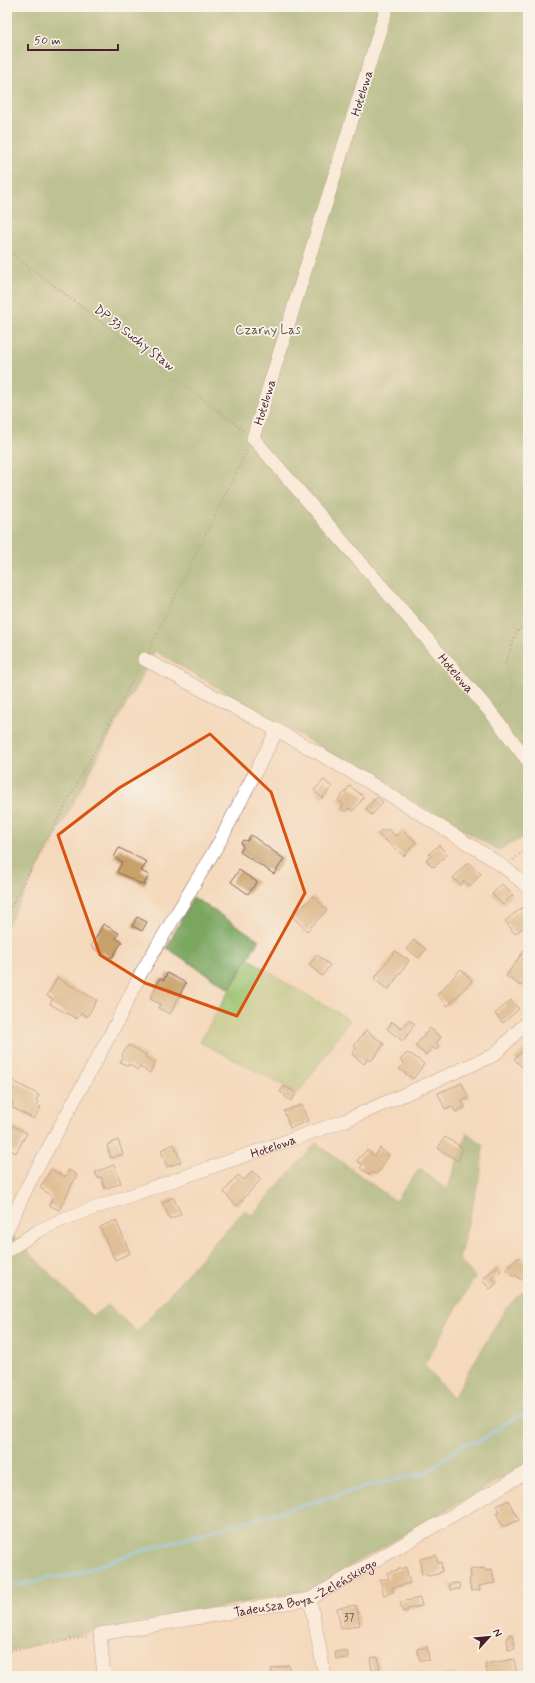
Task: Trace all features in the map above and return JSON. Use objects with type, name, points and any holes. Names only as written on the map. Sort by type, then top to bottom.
[{"type":"street","name":"Hotelowa","points":[[387,7],[253,438],[493,715],[528,761]]},
{"type":"street","points":[[144,659],[277,730],[393,796],[504,868],[528,888]]},
{"type":"street","points":[[7,1230],[27,1187],[117,1022],[141,973],[220,841],[277,730]]},
{"type":"street","name":"Hotelowa","points":[[7,1251],[38,1231],[66,1218],[344,1121],[494,1055],[528,1021]]},
{"type":"street","name":"Tadeusza Boya-Żeleńskiego","points":[[100,1634],[310,1598],[528,1471]]},
{"type":"street","points":[[310,1598],[325,1676]]},
{"type":"street","points":[[100,1634],[104,1676]]},
{"type":"path","name":"DP 33 Suchy Staw","points":[[7,250],[253,438]]},
{"type":"path","points":[[7,914],[144,659],[253,438]]},
{"type":"path","points":[[493,715],[514,689],[505,665],[516,633],[528,621]]},
{"type":"path","points":[[504,868],[528,848]]},
{"type":"path","points":[[7,1652],[18,1648],[100,1634]]},
{"type":"highlighted area","points":[[210,734],[271,792],[305,893],[237,1016],[145,983],[100,955],[58,835],[119,788]]},
{"type":"green space","name":"Czarny Las","points":[[7,7],[528,7],[528,835],[498,850],[155,651],[7,926]]},
{"type":"green space","points":[[192,898],[196,899],[259,940],[229,989],[167,948]]},
{"type":"green space","points":[[248,958],[283,981],[350,1020],[298,1093],[200,1042]]},
{"type":"green space","points":[[467,1133],[483,1145],[481,1172],[459,1259],[475,1277],[424,1365],[453,1398],[506,1308],[528,1286],[528,1463],[309,1590],[98,1630],[7,1652],[7,1230],[92,1316],[108,1305],[137,1332],[211,1246],[245,1210],[252,1215],[316,1143],[395,1201],[420,1168],[447,1190]]},
{"type":"building","points":[[324,780],[332,787],[322,798],[314,790]]},
{"type":"building","points":[[350,786],[364,797],[353,811],[348,808],[345,812],[341,808],[344,805],[338,800]]},
{"type":"building","points":[[377,797],[383,802],[372,815],[366,809]]},
{"type":"building","points":[[388,829],[396,836],[403,830],[416,842],[404,856],[378,834],[382,830],[385,832]]},
{"type":"building","points":[[251,835],[284,859],[274,874],[240,852],[243,847],[241,843],[243,840],[247,841]]},
{"type":"building","points":[[439,845],[447,855],[434,867],[432,867],[426,860],[431,856],[429,854]]},
{"type":"building","points":[[119,848],[147,862],[141,871],[149,875],[144,884],[146,885],[145,886],[117,872],[122,862],[114,857]]},
{"type":"building","points":[[468,862],[481,874],[470,886],[464,881],[461,885],[453,878]]},
{"type":"building","points":[[239,870],[257,882],[248,894],[231,882]]},
{"type":"building","points":[[502,884],[513,895],[503,905],[492,894]]},
{"type":"building","points":[[313,896],[327,910],[307,931],[293,917]]},
{"type":"building","points":[[523,907],[525,909],[528,907],[528,924],[515,934],[505,921]]},
{"type":"building","points":[[137,917],[147,922],[142,931],[132,926]]},
{"type":"building","points":[[103,924],[119,933],[116,938],[122,942],[112,958],[91,947]]},
{"type":"building","points":[[414,940],[426,949],[419,958],[406,949]]},
{"type":"building","points":[[525,949],[528,951],[528,976],[521,986],[506,976]]},
{"type":"building","points":[[395,951],[405,958],[406,957],[409,961],[388,990],[374,979]]},
{"type":"building","points":[[317,955],[330,965],[322,976],[309,965]]},
{"type":"building","points":[[461,969],[472,981],[448,1006],[437,995]]},
{"type":"building","points":[[167,973],[186,983],[170,1014],[158,1008],[160,1004],[150,999],[160,978],[164,980]]},
{"type":"building","points":[[57,978],[97,1000],[87,1017],[81,1013],[77,1019],[50,1004],[53,999],[47,996]]},
{"type":"building","points":[[511,1000],[519,1009],[503,1023],[495,1014]]},
{"type":"building","points":[[409,1020],[415,1024],[403,1041],[387,1029],[392,1022],[402,1029]]},
{"type":"building","points":[[430,1028],[441,1037],[436,1044],[439,1046],[436,1050],[432,1047],[426,1055],[415,1046]]},
{"type":"building","points":[[366,1030],[384,1044],[371,1061],[368,1058],[364,1064],[352,1054],[356,1048],[354,1046]]},
{"type":"building","points":[[129,1045],[146,1055],[145,1057],[155,1063],[150,1073],[140,1067],[138,1070],[129,1064],[128,1066],[120,1062],[123,1056],[122,1054]]},
{"type":"building","points":[[528,1046],[528,1073],[514,1059]]},
{"type":"building","points":[[407,1053],[410,1055],[411,1054],[424,1064],[413,1079],[399,1069],[404,1063],[400,1060]]},
{"type":"building","points":[[7,1078],[39,1095],[36,1101],[39,1102],[37,1105],[41,1107],[34,1119],[11,1107],[13,1103],[7,1100]]},
{"type":"building","points":[[462,1083],[469,1098],[462,1101],[465,1107],[455,1112],[452,1106],[445,1109],[438,1093]]},
{"type":"building","points":[[284,1086],[297,1093],[291,1101],[285,1097],[286,1095],[280,1092]]},
{"type":"building","points":[[302,1105],[308,1121],[290,1128],[284,1111]]},
{"type":"building","points":[[7,1123],[27,1133],[16,1153],[7,1148]]},
{"type":"building","points":[[445,1137],[463,1148],[458,1161],[438,1148]]},
{"type":"building","points":[[118,1140],[123,1154],[111,1158],[107,1145]]},
{"type":"building","points":[[174,1144],[181,1162],[167,1167],[161,1150]]},
{"type":"building","points":[[380,1148],[389,1155],[380,1170],[375,1174],[372,1172],[370,1175],[360,1168],[363,1165],[357,1161],[367,1150],[375,1156]]},
{"type":"building","points":[[114,1165],[121,1183],[105,1189],[101,1177],[98,1178],[95,1172]]},
{"type":"building","points":[[51,1169],[65,1177],[69,1170],[77,1175],[59,1210],[49,1205],[52,1199],[50,1194],[40,1188]]},
{"type":"building","points":[[252,1171],[261,1179],[238,1205],[235,1205],[224,1192],[238,1175],[244,1180]]},
{"type":"building","points":[[173,1197],[181,1214],[170,1219],[162,1203]]},
{"type":"building","points":[[116,1220],[130,1253],[115,1260],[100,1227]]},
{"type":"building","points":[[519,1257],[528,1266],[528,1273],[521,1280],[515,1275],[513,1277],[506,1269]]},
{"type":"building","points":[[497,1266],[501,1271],[492,1278],[497,1283],[490,1289],[482,1280]]},
{"type":"building","points":[[508,1500],[519,1520],[503,1527],[496,1513],[500,1511],[497,1506]]},
{"type":"building","points":[[436,1555],[438,1563],[441,1562],[442,1572],[427,1576],[426,1574],[422,1575],[420,1559]]},
{"type":"building","points":[[406,1567],[410,1583],[392,1588],[393,1592],[384,1595],[380,1580],[389,1578],[387,1573]]},
{"type":"building","points":[[484,1568],[485,1571],[492,1569],[495,1583],[479,1586],[480,1590],[471,1591],[469,1579],[471,1578],[470,1570]]},
{"type":"building","points":[[459,1583],[460,1589],[450,1590],[449,1584]]},
{"type":"building","points":[[420,1598],[422,1606],[407,1609],[408,1611],[403,1612],[400,1602]]},
{"type":"building","points":[[356,1605],[360,1625],[341,1629],[337,1608]]},
{"type":"building","points":[[513,1634],[515,1649],[508,1650],[507,1638],[509,1638],[509,1635]]},
{"type":"building","points":[[427,1647],[429,1660],[420,1661],[417,1649]]},
{"type":"building","points":[[347,1650],[348,1658],[336,1659],[335,1652]]},
{"type":"building","points":[[378,1657],[380,1669],[372,1670],[370,1658]]},
{"type":"building","points":[[514,1659],[517,1676],[488,1676],[485,1664]]},
{"type":"building","points":[[289,1665],[290,1672],[293,1671],[294,1676],[273,1676],[271,1669]]},
{"type":"building","points":[[421,1673],[422,1676],[409,1676],[409,1675]]},
{"type":"building","points":[[455,1673],[456,1676],[442,1676],[442,1675]]},
{"type":"waterway","points":[[7,1587],[42,1580],[48,1577],[69,1576],[118,1558],[383,1482],[426,1473],[463,1444],[480,1441],[511,1420],[528,1413]]}]
